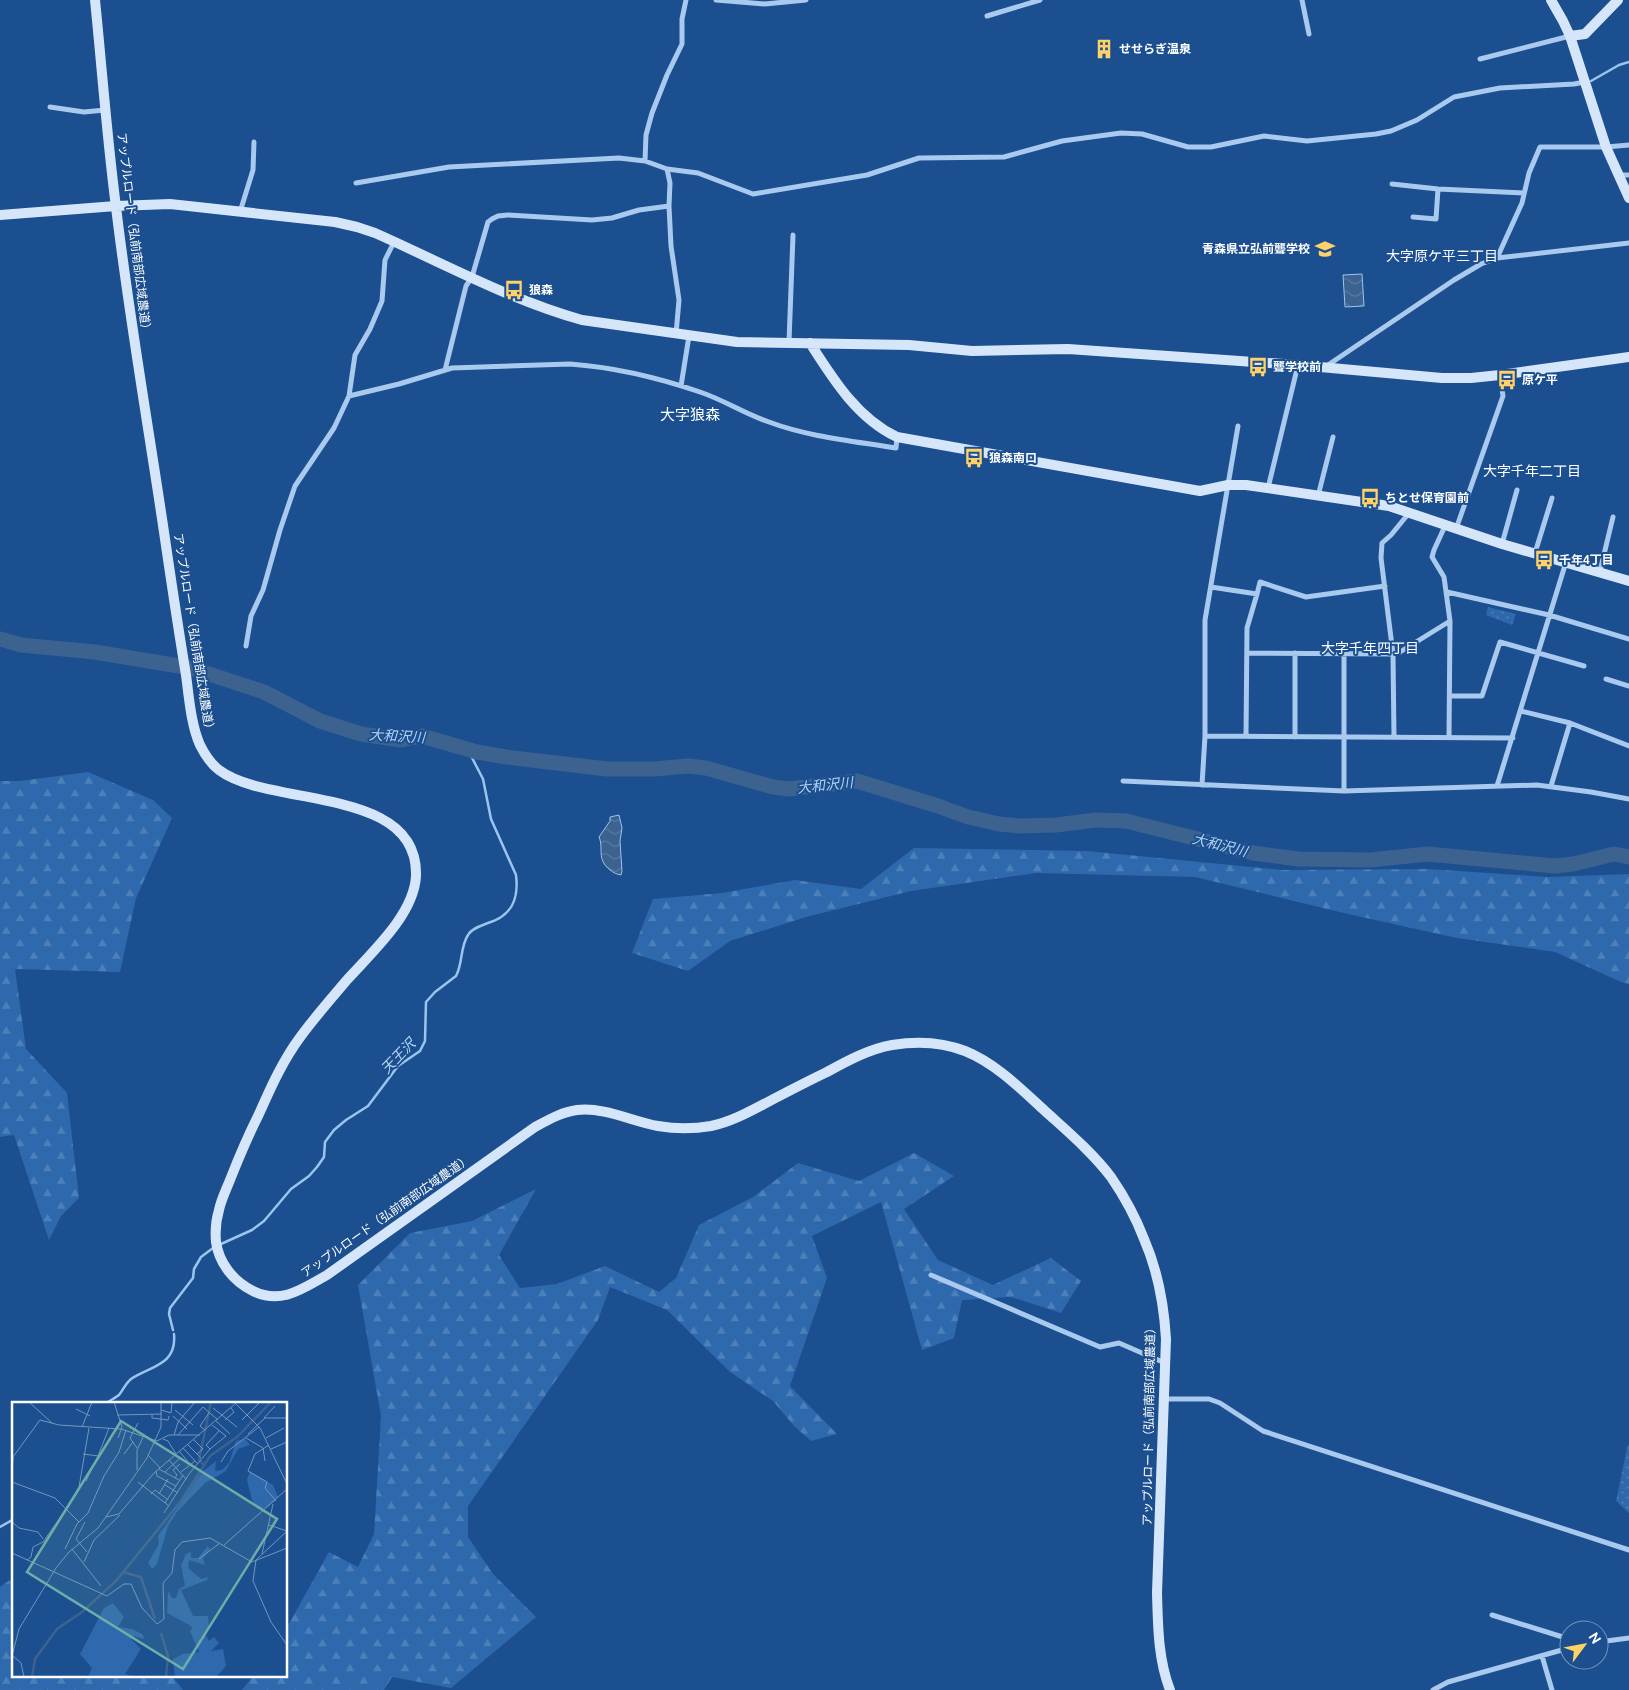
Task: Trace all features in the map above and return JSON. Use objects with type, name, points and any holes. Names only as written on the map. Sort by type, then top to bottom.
[{"type":"street","name":"アップルロード（弘前南部広域農道）","points":[[94,0],[116,206],[179,631],[197,739],[203,751],[218,769],[228,776],[248,784],[353,808],[379,816],[400,833],[410,849],[416,868],[416,882],[405,910],[383,940],[298,1040],[281,1067],[242,1148],[219,1208],[216,1225],[219,1255],[229,1272],[252,1291],[269,1297],[286,1296],[300,1290],[327,1275],[535,1127],[557,1116],[577,1110],[600,1111],[657,1126],[676,1128],[712,1126],[744,1114],[840,1065],[888,1046],[928,1042],[947,1045],[965,1051],[982,1059],[1003,1074],[1076,1139],[1111,1178],[1136,1220],[1152,1261],[1164,1315],[1165,1363],[1157,1593],[1160,1652],[1170,1690]]},
{"type":"street","points":[[644,161],[646,135],[652,113],[682,44],[682,19],[686,0]]},
{"type":"street","points":[[716,0],[765,4],[806,0]]},
{"type":"street","points":[[987,16],[1016,3],[1040,0]]},
{"type":"street","points":[[1302,0],[1309,34]]},
{"type":"street","points":[[1551,0],[1564,21],[1570,36],[1586,82],[1596,120],[1606,147],[1624,175],[1629,198]]},
{"type":"street","points":[[1480,59],[1570,36],[1585,34],[1618,0]]},
{"type":"street","points":[[356,183],[449,167],[611,158],[644,161],[667,169],[698,173],[753,194],[867,175],[919,158],[1004,157],[1056,142],[1121,133],[1142,134],[1188,147],[1212,147],[1264,136],[1307,141],[1376,134],[1391,131],[1417,120],[1454,97],[1500,88],[1586,82]]},
{"type":"street","points":[[50,107],[84,112],[105,110]]},
{"type":"street","points":[[240,212],[252,170],[254,142]]},
{"type":"street","points":[[1497,258],[1522,203],[1528,173],[1540,147],[1629,145]]},
{"type":"street","points":[[667,169],[670,183],[671,246],[679,300],[676,334]]},
{"type":"street","points":[[1392,184],[1438,189],[1524,193]]},
{"type":"street","points":[[1413,217],[1436,220],[1438,189]]},
{"type":"street","points":[[0,215],[170,204],[346,224],[394,241],[559,314],[582,320],[737,342],[908,345],[972,351],[1068,349],[1298,365],[1442,378],[1500,375],[1629,357]]},
{"type":"street","points":[[445,370],[466,286],[472,277],[488,222],[492,219],[508,215],[592,220],[612,218],[639,210],[669,206]]},
{"type":"street","points":[[789,342],[793,234]]},
{"type":"street","points":[[246,646],[251,616],[262,590],[295,486],[334,428],[349,396],[355,355],[370,329],[382,301],[385,260],[394,241]]},
{"type":"street","points":[[1323,368],[1481,264],[1497,258],[1629,243]]},
{"type":"street","points":[[681,386],[689,336]]},
{"type":"street","points":[[810,343],[835,382],[849,399],[882,428],[898,437],[1200,491],[1228,485],[1246,486],[1389,506],[1455,530],[1629,581]]},
{"type":"street","points":[[349,396],[399,384],[452,368],[584,365],[681,386],[718,399],[769,422],[797,431],[896,448],[898,437]]},
{"type":"street","points":[[1268,489],[1298,365]]},
{"type":"street","points":[[1455,530],[1503,396],[1500,375]]},
{"type":"street","points":[[1202,785],[1205,736],[1205,620],[1238,426]]},
{"type":"street","points":[[1318,496],[1333,437]]},
{"type":"street","points":[[1502,544],[1517,490]]},
{"type":"street","points":[[1536,553],[1552,498]]},
{"type":"street","points":[[1394,737],[1393,654],[1381,558],[1382,543],[1410,513]]},
{"type":"street","points":[[1600,571],[1613,517]]},
{"type":"street","points":[[1445,526],[1432,557],[1444,577],[1450,621],[1449,737]]},
{"type":"street","points":[[1497,786],[1566,562]]},
{"type":"street","points":[[1246,736],[1247,628],[1260,582],[1306,598],[1385,586]]},
{"type":"street","points":[[1211,587],[1257,594]]},
{"type":"street","points":[[1447,592],[1550,615],[1629,639]]},
{"type":"street","points":[[1247,652],[1393,654],[1400,652],[1450,621]]},
{"type":"street","points":[[1450,696],[1482,696],[1500,642],[1584,666]]},
{"type":"street","points":[[1295,653],[1295,737]]},
{"type":"street","points":[[1344,653],[1344,791]]},
{"type":"street","points":[[1606,679],[1629,686]]},
{"type":"street","points":[[1521,711],[1570,723],[1629,746]]},
{"type":"street","points":[[1551,786],[1570,723]]},
{"type":"street","points":[[1205,736],[1513,738]]},
{"type":"street","points":[[1123,781],[1344,791],[1551,786],[1629,799]]},
{"type":"street","points":[[931,1275],[1100,1347],[1119,1342],[1165,1363]]},
{"type":"street","points":[[1164,1399],[1209,1399],[1220,1403],[1263,1431],[1629,1550]]},
{"type":"street","points":[[1492,1615],[1559,1636]]},
{"type":"street","points":[[1609,1641],[1629,1638]]},
{"type":"street","points":[[1433,1690],[1448,1682],[1559,1651]]},
{"type":"street","points":[[1542,1656],[1552,1690]]},
{"type":"green space","points":[[1488,607],[1516,614],[1512,625],[1486,615]]},
{"type":"green space","points":[[88,772],[153,800],[172,818],[136,898],[120,972],[15,969],[26,1049],[67,1093],[79,1198],[61,1216],[49,1240],[14,1135],[0,1137],[0,781],[20,781]]},
{"type":"green space","points":[[914,848],[1087,851],[1283,870],[1428,869],[1548,877],[1629,874],[1629,984],[1555,952],[1457,938],[1195,877],[1036,873],[911,891],[806,917],[730,941],[688,971],[632,953],[653,899],[722,893],[795,880],[861,889]]},
{"type":"green space","points":[[914,1153],[954,1176],[904,1209],[938,1260],[993,1285],[1051,1258],[1081,1281],[1061,1313],[1011,1297],[962,1300],[954,1338],[922,1350],[881,1202],[812,1236],[827,1278],[790,1386],[837,1434],[811,1441],[794,1426],[773,1401],[730,1372],[667,1310],[610,1287],[598,1320],[468,1506],[468,1537],[493,1574],[536,1617],[451,1688],[392,1677],[384,1690],[242,1690],[251,1678],[288,1678],[288,1625],[329,1552],[358,1567],[374,1534],[381,1416],[358,1285],[410,1233],[472,1221],[536,1189],[499,1255],[520,1288],[557,1284],[605,1266],[659,1292],[676,1278],[699,1225],[753,1197],[798,1163],[859,1181]]},
{"type":"green space","points":[[1629,1444],[1629,1513],[1616,1501]]},
{"type":"green space","points":[[12,1578],[12,1678],[174,1678],[183,1690],[0,1690],[0,1587]]},
{"type":"water","points":[[1362,274],[1364,306],[1345,307],[1343,275]]},
{"type":"water","points":[[619,815],[622,828],[620,841],[621,875],[610,870],[603,862],[599,837],[610,821],[610,817]]},
{"type":"waterway","points":[[1591,81],[1619,65],[1629,62]]},
{"type":"waterway","name":"大和沢川","points":[[0,639],[21,645],[95,652],[191,668],[264,692],[320,721],[361,734],[401,740],[422,736],[477,752],[607,769],[654,769],[688,766],[706,768],[773,787],[789,789],[857,781],[968,817],[999,824],[1020,826],[1056,825],[1096,820],[1126,821],[1253,853],[1298,859],[1371,860],[1427,854],[1555,866],[1573,864],[1614,854],[1629,857]]},
{"type":"waterway","name":"天王沢","points":[[221,1244],[252,1230],[264,1221],[291,1189],[309,1176],[317,1167],[324,1157],[325,1142],[334,1130],[368,1106],[398,1066],[420,1051],[425,1041],[426,1002],[435,992],[456,976],[468,935],[474,929],[503,916],[512,905],[516,892],[516,875],[491,819],[483,779],[468,750]]},
{"type":"waterway","name":"天王沢","points":[[173,1330],[169,1314],[170,1308],[193,1278],[194,1269],[201,1257],[213,1248]]},
{"type":"waterway","name":"天王沢","points":[[108,1402],[119,1395],[131,1379],[167,1358],[174,1344],[174,1334]]},
{"type":"waterway","name":"天王沢","points":[[0,1527],[12,1520]]},
{"type":"place","name":"せせらぎ温泉","points":[[1104,49]]},
{"type":"place","name":"青森県立弘前聾学校","points":[[1325,249]]},
{"type":"place","name":"狼森","points":[[514,290]]},
{"type":"place","name":"聾学校前","points":[[1258,367]]},
{"type":"place","name":"原ケ平","points":[[1507,380]]},
{"type":"place","name":"狼森南口","points":[[974,458]]},
{"type":"place","name":"ちとせ保育園前","points":[[1370,498]]},
{"type":"place","name":"千年4丁目","points":[[1544,560]]},
{"type":"district","name":"大字原ケ平三丁目","points":[[1442,256]]},
{"type":"district","name":"大字狼森","points":[[690,415]]},
{"type":"district","name":"大字千年二丁目","points":[[1532,471]]},
{"type":"district","name":"大字千年四丁目","points":[[1370,648]]}]
